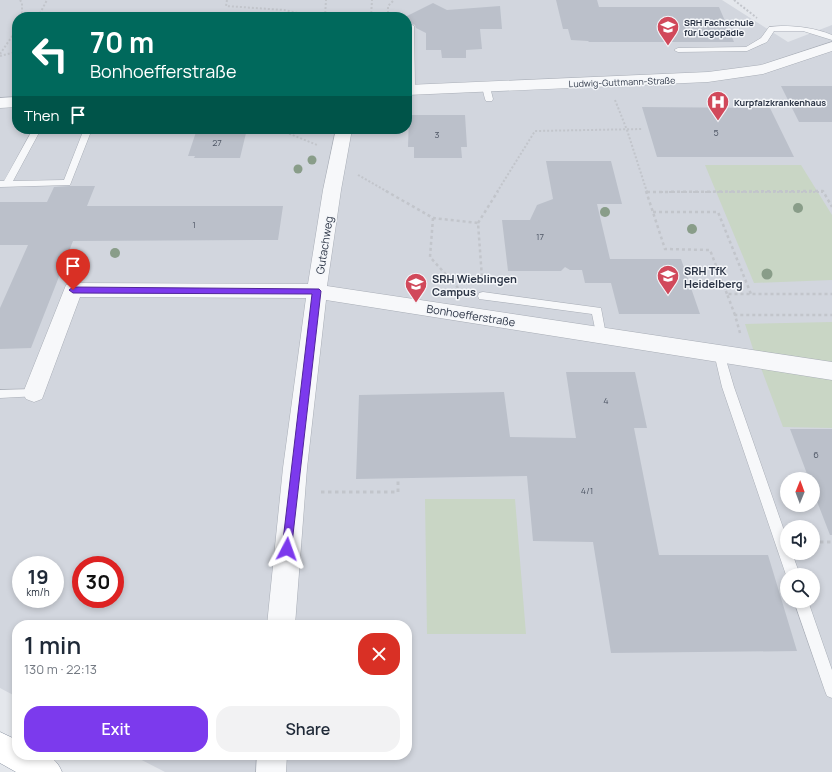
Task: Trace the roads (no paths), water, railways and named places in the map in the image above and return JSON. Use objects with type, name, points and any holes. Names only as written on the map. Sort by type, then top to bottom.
[{"type":"highway","points":[[0,747],[12,753]]},
{"type":"highway","points":[[24,760],[47,772]]},
{"type":"street","name":"Ludwig-Guttmann-Straße","points":[[412,90],[488,93],[587,83],[689,79],[736,74],[782,63],[832,46]]},
{"type":"street","points":[[0,103],[12,102]]},
{"type":"street","name":"Gutachweg","points":[[282,620],[292,493],[316,291],[343,134]]},
{"type":"street","name":"Bonhoefferstraße","points":[[34,393],[73,290],[316,291],[832,371]]},
{"type":"street","points":[[271,772],[272,760]]},
{"type":"lane","points":[[678,50],[747,49],[764,40],[772,30],[790,28],[816,30],[832,38]]},
{"type":"lane","points":[[3,184],[34,134]]},
{"type":"lane","points":[[3,184],[66,183],[86,134]]},
{"type":"lane","points":[[483,296],[597,311],[601,335]]},
{"type":"lane","points":[[719,353],[728,386],[790,568]]},
{"type":"lane","points":[[0,394],[34,393]]},
{"type":"lane","points":[[803,608],[832,691]]},
{"type":"place","name":"SRH Fachschule für Logopädie","points":[[668,46]]},
{"type":"place","name":"Kurpfalzkrankenhaus","points":[[718,122]]},
{"type":"place","name":"SRH TfK Heidelberg","points":[[668,296]]},
{"type":"place","name":"SRH Wieblingen Campus","points":[[416,304]]}]
